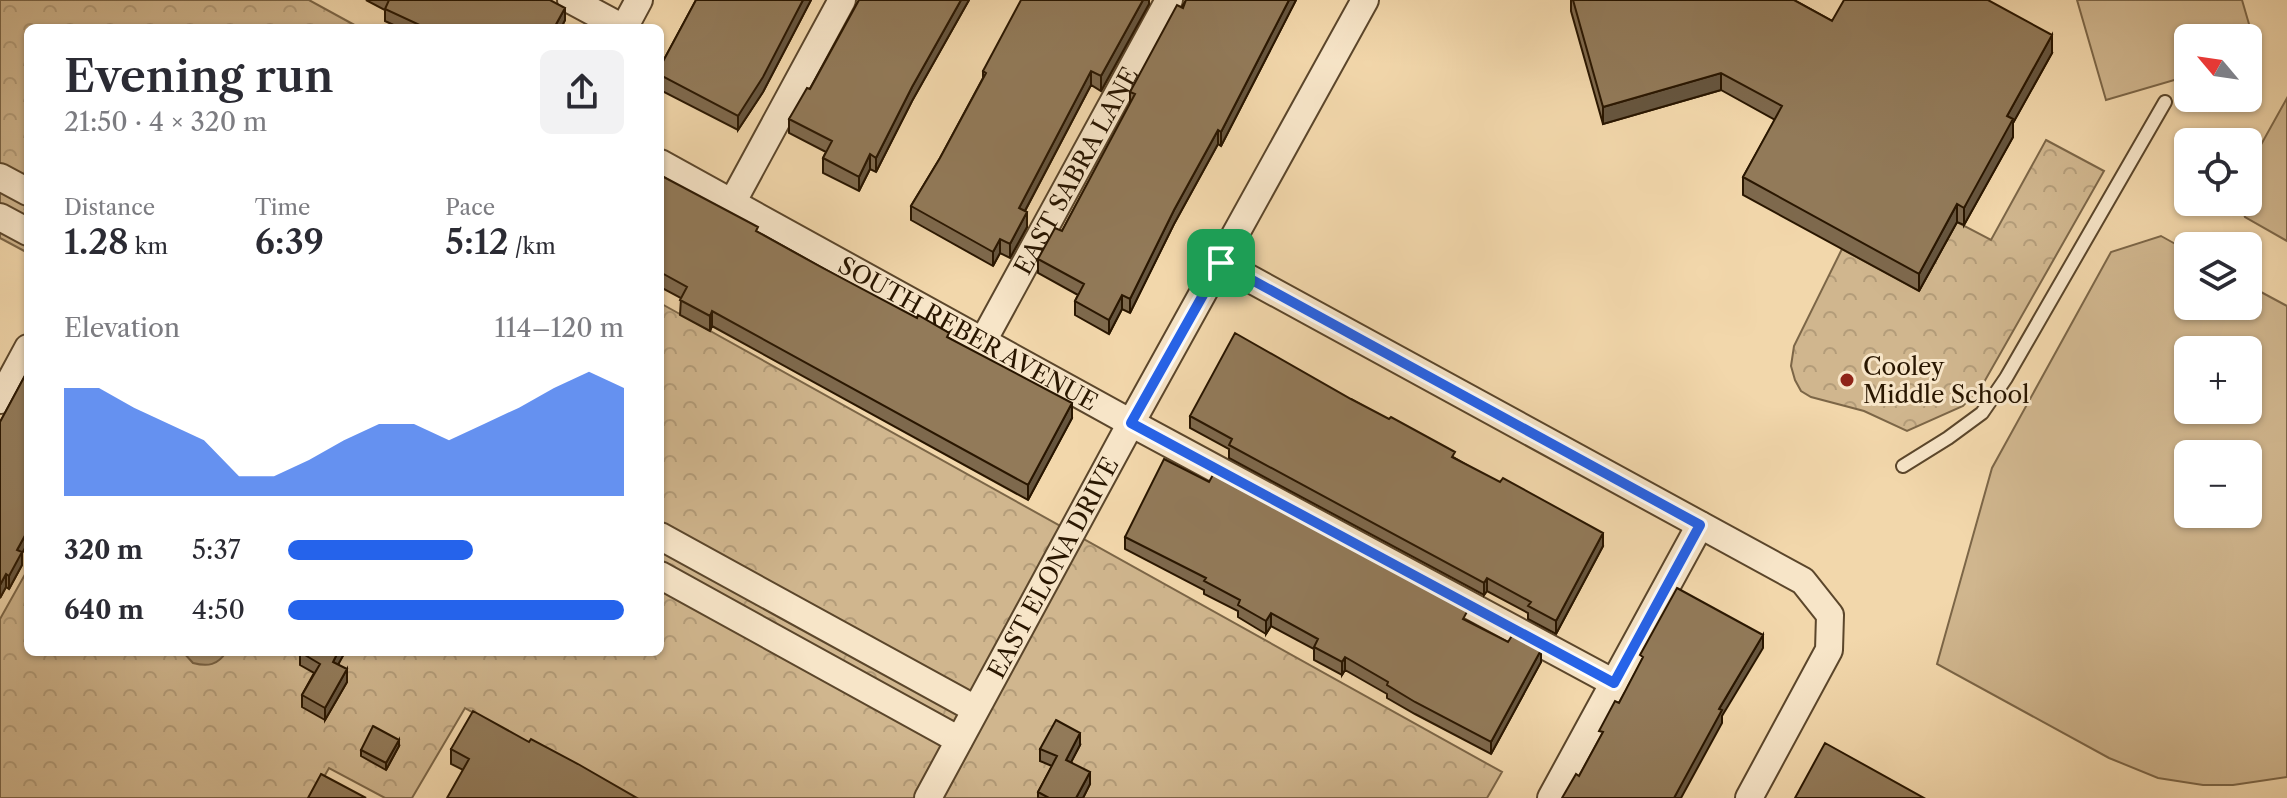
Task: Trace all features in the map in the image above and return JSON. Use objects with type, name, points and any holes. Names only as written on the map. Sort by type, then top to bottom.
[{"type":"street","points":[[571,0],[616,24]]},
{"type":"street","points":[[626,24],[639,0]]},
{"type":"street","points":[[732,203],[842,0]]},
{"type":"street","name":"EAST SABRA LANE","points":[[983,341],[1169,0]]},
{"type":"street","name":"EAST ELONA DRIVE","points":[[928,798],[1365,0]]},
{"type":"street","name":"SOUTH REBER AVENUE","points":[[664,165],[1131,423],[1614,683]]},
{"type":"street","points":[[0,177],[24,190]]},
{"type":"street","points":[[0,217],[24,230]]},
{"type":"street","points":[[1221,263],[1803,581],[1830,615],[1829,650],[1749,798]]},
{"type":"street","points":[[0,400],[24,355]]},
{"type":"street","points":[[1551,798],[1700,525]]},
{"type":"street","points":[[664,538],[975,709]]},
{"type":"street","points":[[664,577],[959,740]]},
{"type":"lane","points":[[1903,466],[1982,413],[2006,378],[2165,102]]},
{"type":"green space","points":[[0,0],[309,0],[353,24],[24,24],[24,251],[0,238]]},
{"type":"green space","points":[[2077,0],[2242,0],[2249,24],[2174,24],[2174,80],[2106,100]]},
{"type":"green space","points":[[2287,98],[2287,241],[2245,216],[2262,216],[2262,143]]},
{"type":"green space","points":[[2046,140],[2104,171],[1983,384],[1963,406],[1907,431],[1864,411],[1811,397],[1801,391],[1791,366],[1794,346],[1842,249],[1919,291],[1957,222],[1991,240]]},
{"type":"green space","points":[[2161,236],[2174,243],[2174,320],[2262,320],[2262,293],[2287,306],[2287,777],[2233,785],[2203,785],[2158,778],[2109,758],[1937,664],[1992,468],[2111,252]]},
{"type":"green space","points":[[664,305],[1502,772],[1487,798],[628,798],[465,708],[412,798],[385,798],[329,768],[312,798],[0,798],[0,619],[24,576],[24,656],[664,656]]},
{"type":"shaded area","points":[[187,656],[223,656],[212,664],[193,663]]},
{"type":"building","points":[[389,0],[550,0],[565,8],[556,24],[417,24],[385,9]]},
{"type":"building","points":[[696,0],[803,0],[763,77],[738,116],[664,77],[664,60]]},
{"type":"building","points":[[859,0],[961,0],[876,158],[870,154],[859,177],[823,158],[832,141],[789,119],[807,88],[810,89]]},
{"type":"building","points":[[1021,0],[1143,0],[1101,76],[1091,71],[1019,208],[1027,212],[1010,244],[1000,239],[993,252],[911,206],[986,73],[983,71]]},
{"type":"building","points":[[1186,0],[1289,0],[1221,132],[1218,130],[1174,210],[1130,299],[1122,295],[1109,320],[1075,301],[1084,284],[1038,259],[1055,228],[1062,231],[1135,94],[1130,92],[1177,5],[1183,8]]},
{"type":"building","points":[[1573,0],[1794,0],[1832,21],[1844,0],[1988,0],[2052,35],[2007,116],[2013,119],[1964,208],[1957,204],[1919,274],[1743,177],[1782,106],[1721,73],[1603,107]]},
{"type":"building","points":[[664,177],[758,227],[756,231],[819,266],[917,318],[918,315],[949,333],[947,337],[1072,403],[1028,485],[712,311],[710,316],[680,300],[687,287],[664,274]]},
{"type":"building","points":[[1235,333],[1351,399],[1455,452],[1452,457],[1500,482],[1503,478],[1603,533],[1556,621],[1528,606],[1531,602],[1487,578],[1484,583],[1229,445],[1232,439],[1190,416]]},
{"type":"building","points":[[24,377],[24,537],[17,550],[22,552],[9,576],[6,574],[0,585],[0,422]]},
{"type":"building","points":[[1164,459],[1209,482],[1214,473],[1468,610],[1463,619],[1508,642],[1513,634],[1541,650],[1491,742],[1415,702],[1345,657],[1342,662],[1314,647],[1318,639],[1271,613],[1266,621],[1238,605],[1240,600],[1204,581],[1206,578],[1125,537]]},
{"type":"building","points":[[1677,588],[1763,635],[1719,709],[1722,710],[1674,798],[1562,798],[1576,774],[1579,776],[1603,732],[1599,731],[1615,701],[1619,703],[1643,657],[1640,655]]},
{"type":"building","points":[[307,656],[336,656],[333,662],[347,669],[325,708],[302,695],[320,664]]},
{"type":"building","points":[[473,711],[529,742],[531,739],[637,798],[447,798],[469,759],[451,749]]},
{"type":"building","points":[[1056,720],[1080,733],[1066,760],[1090,772],[1076,798],[1049,798],[1038,792],[1057,756],[1040,749]]},
{"type":"building","points":[[373,726],[399,740],[386,763],[361,750]]},
{"type":"building","points":[[1825,743],[1924,798],[1795,798]]},
{"type":"building","points":[[321,774],[366,798],[308,798]]},
{"type":"place","name":"Cooley Middle School","points":[[1847,380]]},
{"type":"route","points":[[1221,263],[1700,525],[1614,683],[1131,423],[1221,263]]}]
